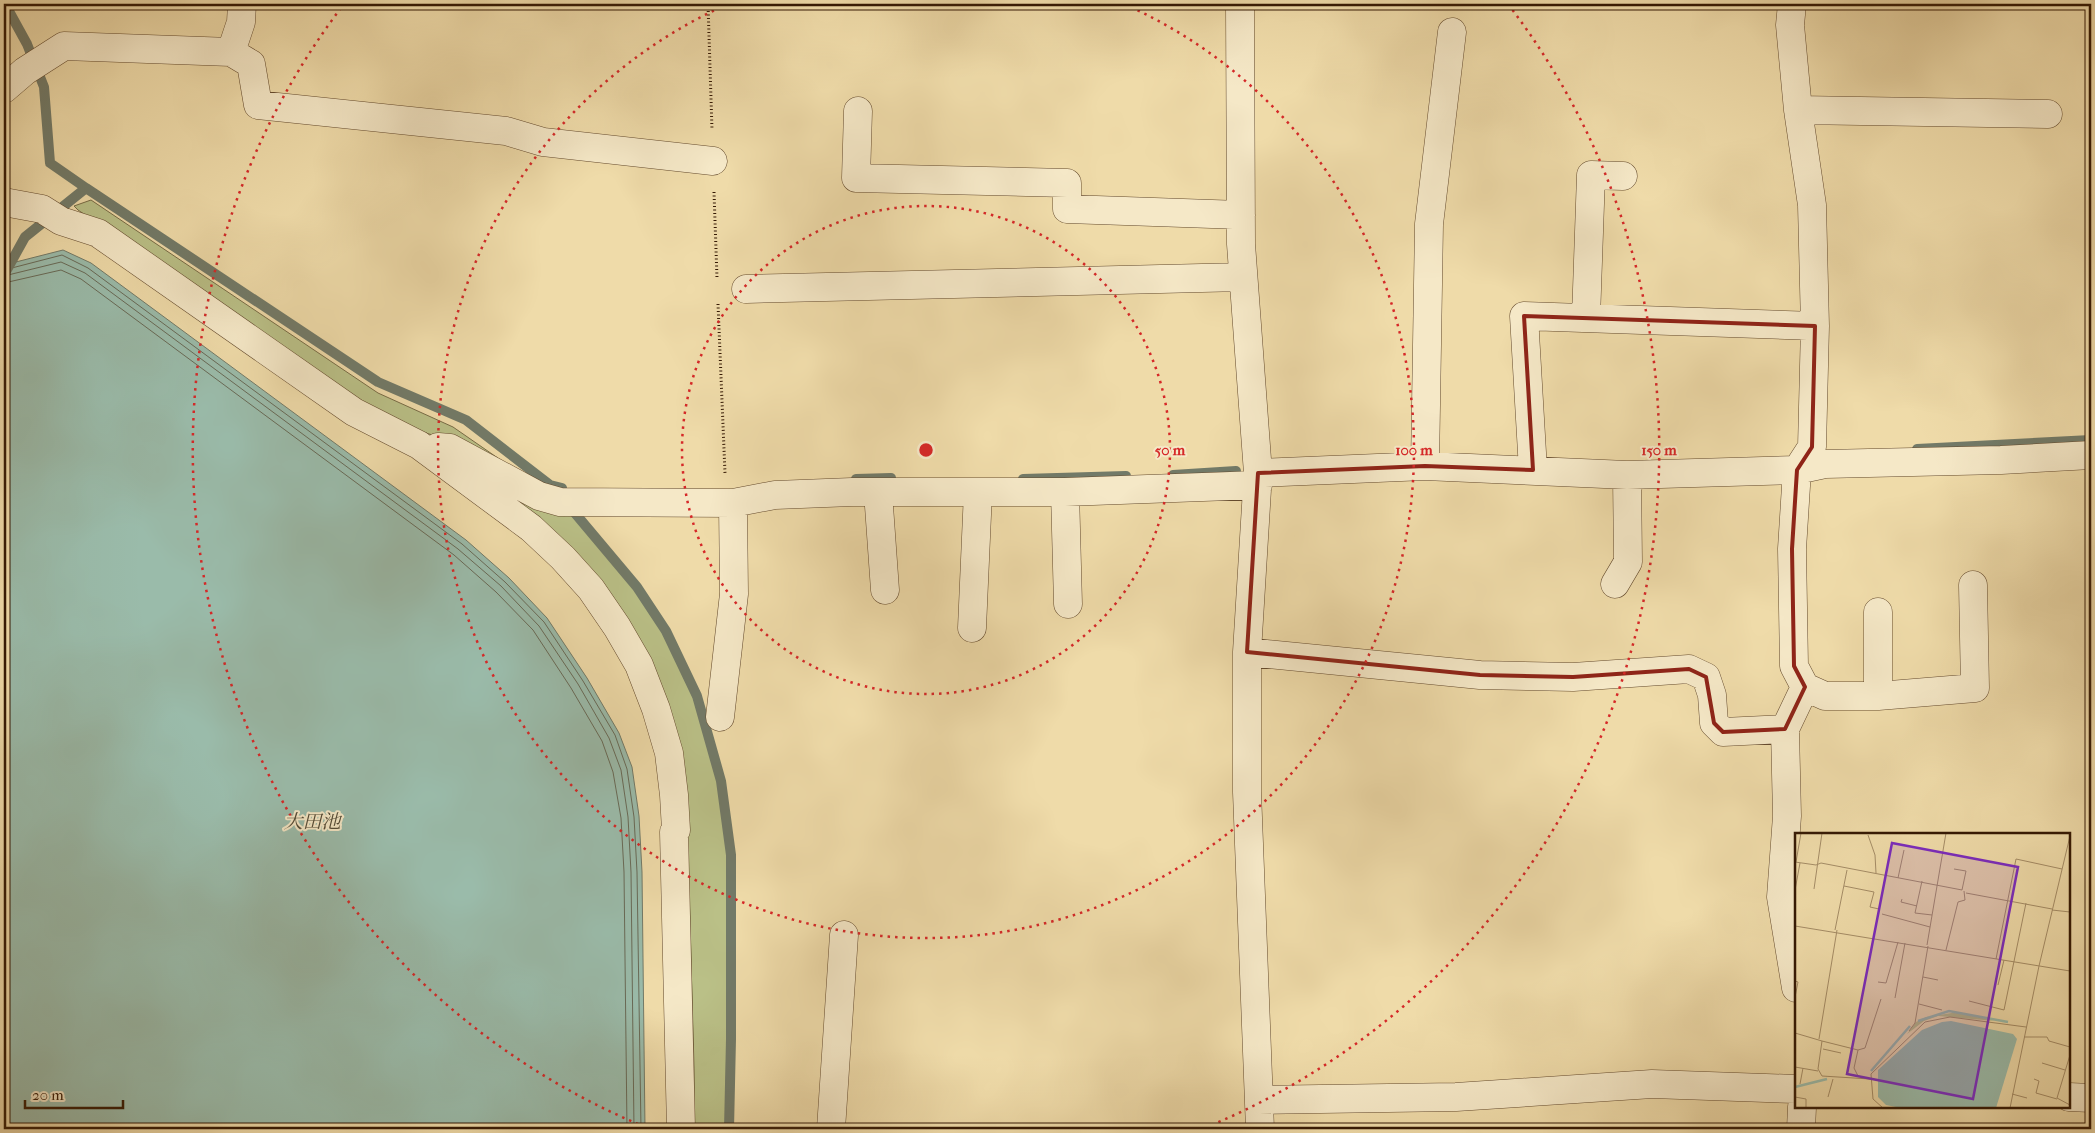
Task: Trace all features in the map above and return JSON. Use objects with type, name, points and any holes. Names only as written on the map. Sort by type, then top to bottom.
[{"type":"street","points":[[231,52],[241,22],[242,4]]},
{"type":"street","points":[[1240,4],[1243,277],[1258,479],[1247,652],[1247,792],[1260,1129]]},
{"type":"street","points":[[1792,4],[1790,25],[1798,110],[1812,205],[1815,326],[1812,447],[1798,470],[1792,549],[1794,666],[1805,687],[1825,696],[1878,696],[1975,688],[1973,585]]},
{"type":"street","points":[[1425,466],[1429,224],[1452,32]]},
{"type":"street","points":[[4,90],[36,64],[64,46],[231,52],[251,64],[258,105],[506,131],[543,142],[713,161]]},
{"type":"street","points":[[1798,110],[2048,114]]},
{"type":"street","points":[[858,111],[856,178],[1067,183],[1067,209],[1241,215]]},
{"type":"street","points":[[1586,318],[1591,175],[1623,176]]},
{"type":"street","points":[[4,202],[52,215],[98,233],[354,412],[419,445],[532,528],[591,589],[617,627],[639,665],[656,709],[669,753],[674,795],[680,1129]]},
{"type":"street","points":[[746,289],[1243,277]]},
{"type":"street","points":[[1533,470],[1524,316],[1815,326]]},
{"type":"street","points":[[419,445],[450,448],[539,496],[564,502],[733,503],[775,494],[1066,492],[1425,466],[1627,475],[1798,470],[1825,464],[2001,460],[2091,455]]},
{"type":"street","points":[[1615,584],[1628,562],[1627,475]]},
{"type":"street","points":[[878,492],[885,590]]},
{"type":"street","points":[[972,628],[978,492]]},
{"type":"street","points":[[1066,492],[1068,604]]},
{"type":"street","points":[[720,717],[734,594],[733,503]]},
{"type":"street","points":[[1878,612],[1878,696]]},
{"type":"street","points":[[1247,652],[1480,675],[1573,677],[1689,669],[1706,677],[1712,695],[1714,723],[1723,732],[1785,729]]},
{"type":"street","points":[[1795,982],[1781,897],[1788,816],[1785,729],[1805,687]]},
{"type":"street","points":[[831,1129],[844,936]]},
{"type":"street","points":[[1259,1100],[1456,1097],[1652,1084],[1795,1089]]},
{"type":"street","points":[[2070,1097],[2091,1098]]},
{"type":"street","points":[[1801,1129],[1802,1108]]},
{"type":"path","points":[[708,4],[717,279]]},
{"type":"path","points":[[718,298],[725,494],[733,503]]},
{"type":"highlighted area","points":[[1524,316],[1815,326],[1812,447],[1797,470],[1792,549],[1794,666],[1805,687],[1785,729],[1723,732],[1714,723],[1706,677],[1689,669],[1573,677],[1480,675],[1247,652],[1258,473],[1425,466],[1533,470]]},
{"type":"green space","points":[[91,200],[378,393],[453,427],[531,481],[452,441],[390,422],[74,206]]},
{"type":"green space","points":[[452,455],[569,510],[632,586],[662,631],[694,699],[717,776],[728,856],[726,1129],[694,1129],[687,818],[637,637]]},
{"type":"water","name":"大田池","points":[[63,250],[91,263],[466,540],[509,578],[547,618],[587,678],[619,733],[632,767],[639,816],[642,872],[645,1129],[4,1129],[4,265]]},
{"type":"waterway","points":[[5,4],[27,44],[44,87],[50,163],[86,188]]},
{"type":"waterway","points":[[4,275],[25,237],[86,188],[378,382],[466,420],[550,485],[562,488]]},
{"type":"waterway","points":[[1917,449],[2091,440]]},
{"type":"waterway","points":[[1173,475],[1236,471]]},
{"type":"waterway","points":[[1023,479],[1126,476]]},
{"type":"waterway","points":[[856,479],[891,478]]},
{"type":"waterway","points":[[569,506],[637,587],[666,631],[697,696],[721,781],[731,855],[729,1129]]}]
